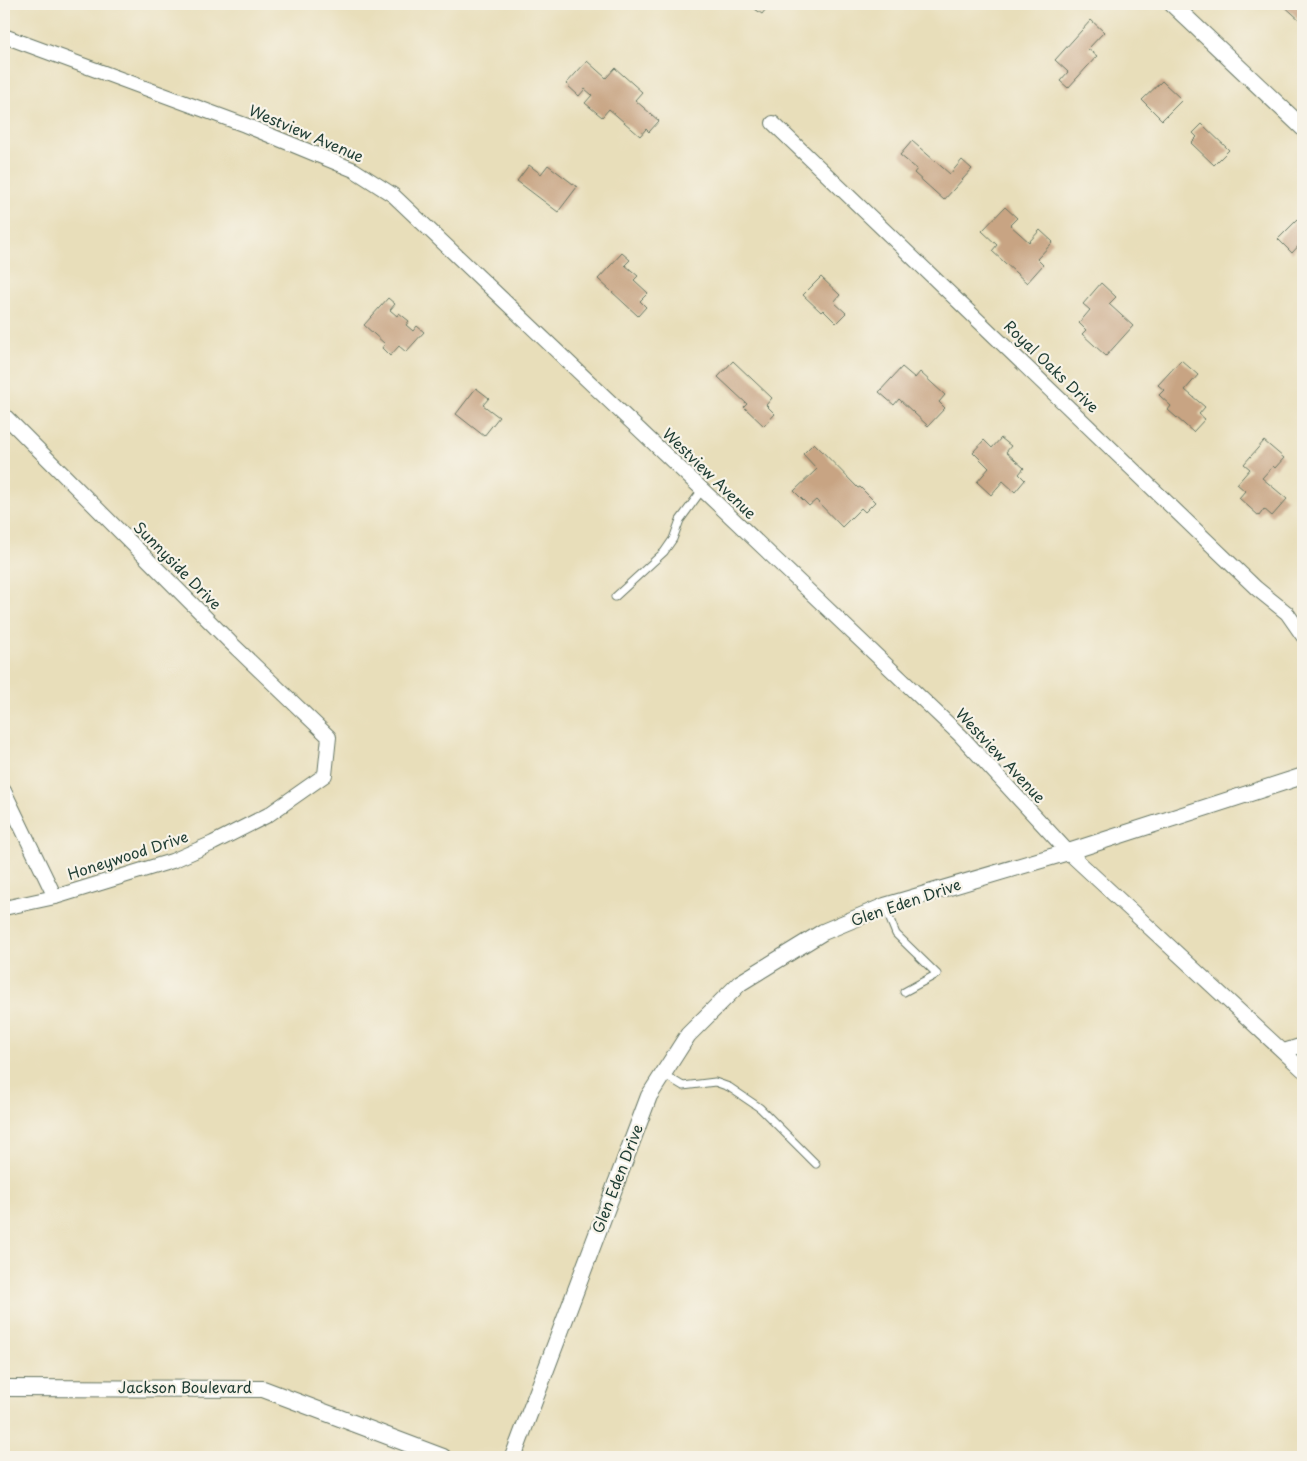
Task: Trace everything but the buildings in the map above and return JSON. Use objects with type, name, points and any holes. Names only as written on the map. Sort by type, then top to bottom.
[{"type":"street","points":[[1172,4],[1303,128]]},
{"type":"street","name":"Westview Avenue","points":[[4,36],[245,124],[354,170],[393,195],[960,735],[1068,852],[1303,1070]]},
{"type":"street","name":"Royal Oaks Drive","points":[[773,123],[1249,581],[1287,613],[1303,636]]},
{"type":"street","name":"Sunnyside Drive","points":[[4,415],[230,642],[329,737]]},
{"type":"street","name":"Honeywood Drive","points":[[4,908],[55,897],[172,861],[214,843],[268,815],[325,775],[329,737]]},
{"type":"street","name":"Glen Eden Drive","points":[[513,1457],[649,1096],[688,1035],[740,983],[823,932],[885,906],[1068,852],[1303,776]]},
{"type":"street","points":[[4,791],[55,897]]},
{"type":"street","points":[[1284,1051],[1303,1045]]},
{"type":"street","name":"Jackson Boulevard","points":[[4,1388],[263,1389],[443,1457]]},
{"type":"lane","points":[[615,597],[664,552],[673,539],[680,520],[702,490]]},
{"type":"lane","points":[[885,906],[896,934],[937,974],[904,992]]},
{"type":"lane","points":[[663,1074],[682,1086],[715,1082],[729,1087],[760,1108],[816,1164]]}]
